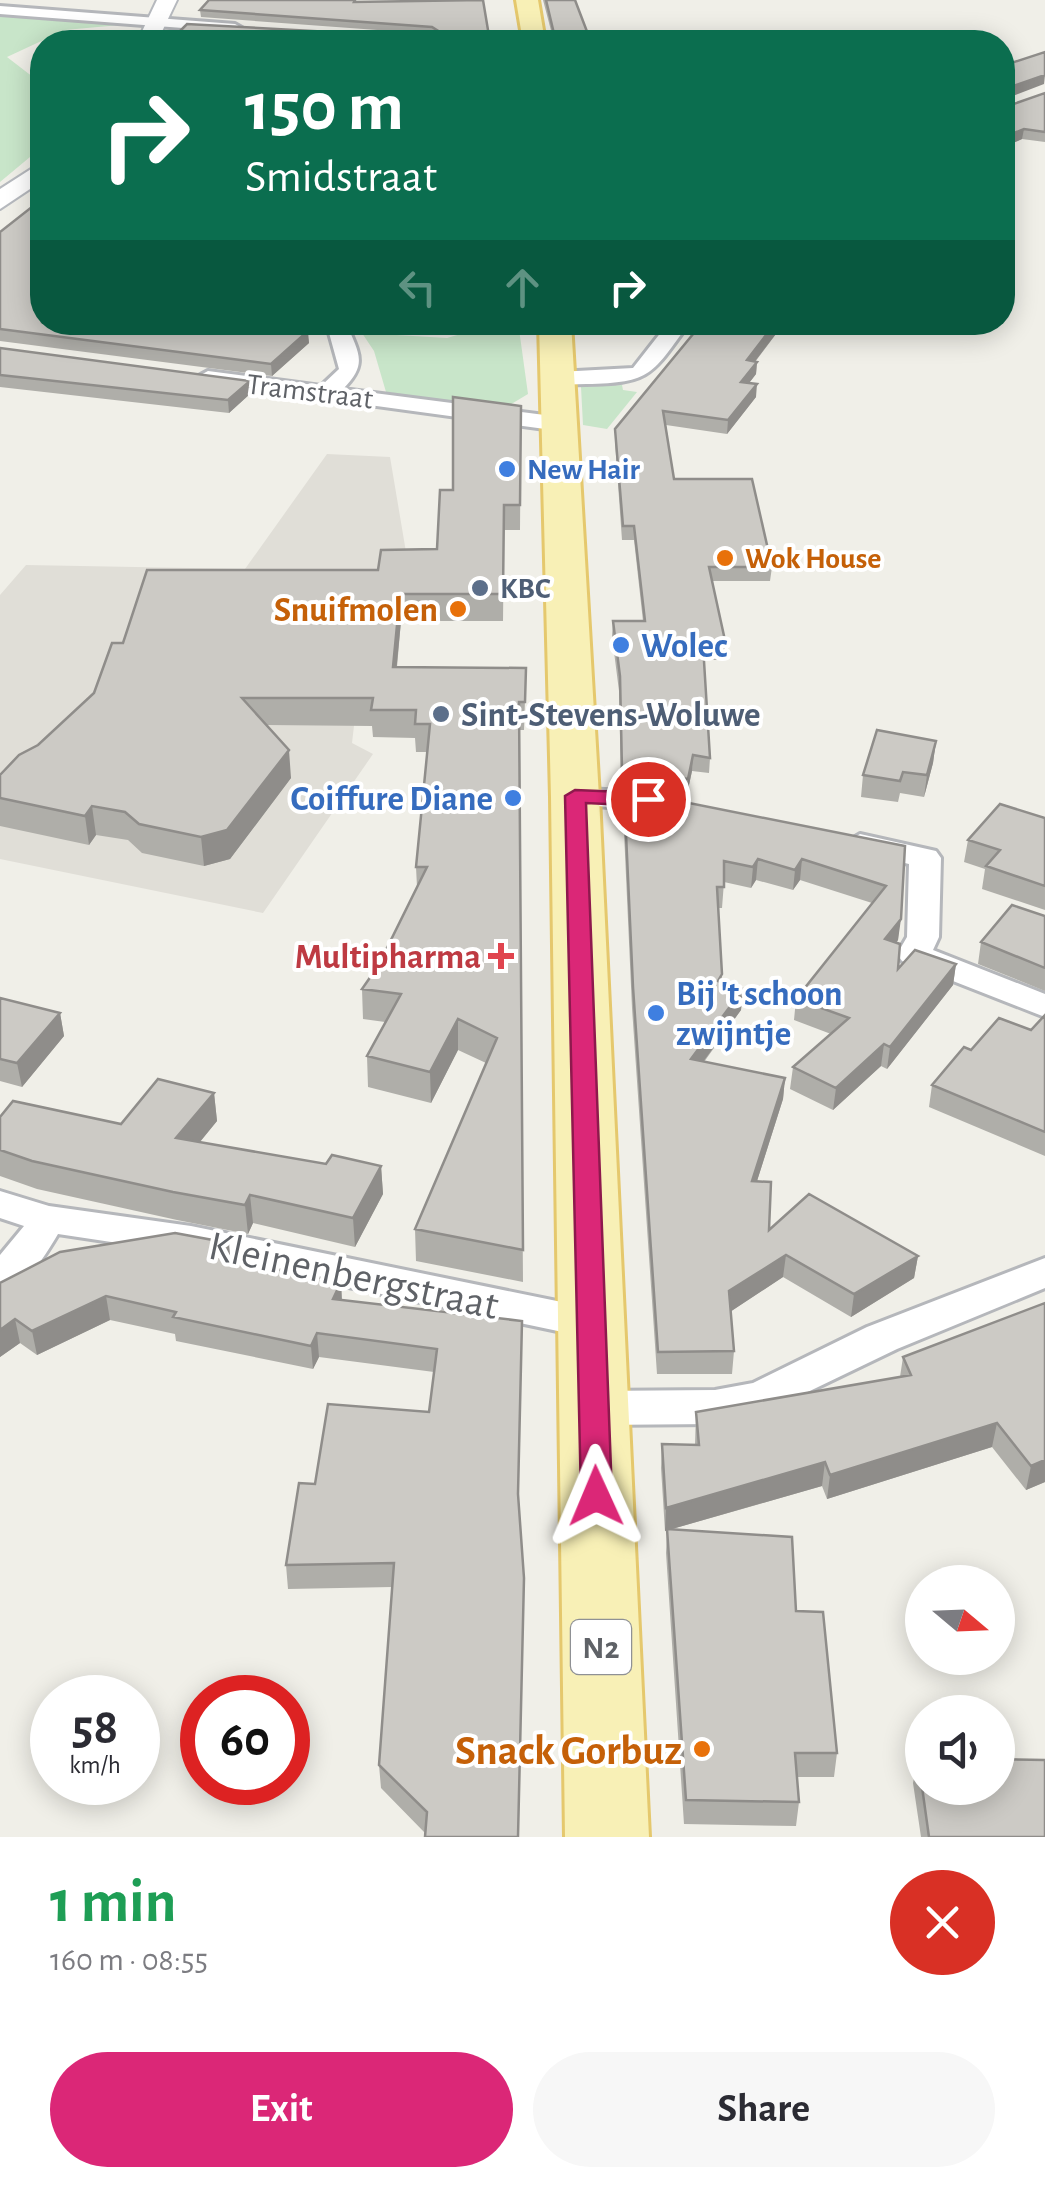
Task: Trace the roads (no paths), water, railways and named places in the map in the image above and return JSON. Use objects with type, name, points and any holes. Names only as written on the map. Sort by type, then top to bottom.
[{"type":"main road","points":[[526,0],[532,30]]},
{"type":"main road","name":"N2","points":[[556,335],[575,796],[607,1837]]},
{"type":"street","points":[[152,30],[167,0]]},
{"type":"street","points":[[0,10],[257,30]]},
{"type":"street","points":[[0,201],[30,178]]},
{"type":"street","points":[[326,393],[349,372],[339,335]]},
{"type":"street","name":"Tramstraat","points":[[192,375],[326,393],[559,401],[640,372],[670,335]]},
{"type":"street","points":[[575,796],[648,799],[705,811]]},
{"type":"street","points":[[838,839],[926,858],[925,919],[914,954],[1045,1006]]},
{"type":"street","name":"Kleinenbergstraat","points":[[0,1204],[47,1219],[191,1240],[591,1324]]},
{"type":"street","points":[[0,1277],[26,1254],[47,1219]]},
{"type":"street","points":[[595,1408],[716,1407],[762,1398],[882,1338],[1045,1272]]},
{"type":"place","name":"New Hair","points":[[507,469]]},
{"type":"place","name":"Wok House","points":[[725,558]]},
{"type":"place","name":"KBC","points":[[480,588]]},
{"type":"place","name":"Snuifmolen","points":[[458,609]]},
{"type":"place","name":"Wolec","points":[[621,645]]},
{"type":"place","name":"Sint-Stevens-Woluwe","points":[[441,714]]},
{"type":"place","name":"Coiffure Diane","points":[[513,798]]},
{"type":"place","name":"Multipharma","points":[[501,956]]},
{"type":"place","name":"Bij 't schoon zwijntje","points":[[656,1013]]},
{"type":"place","name":"Snack Gorbuz","points":[[702,1749]]}]
